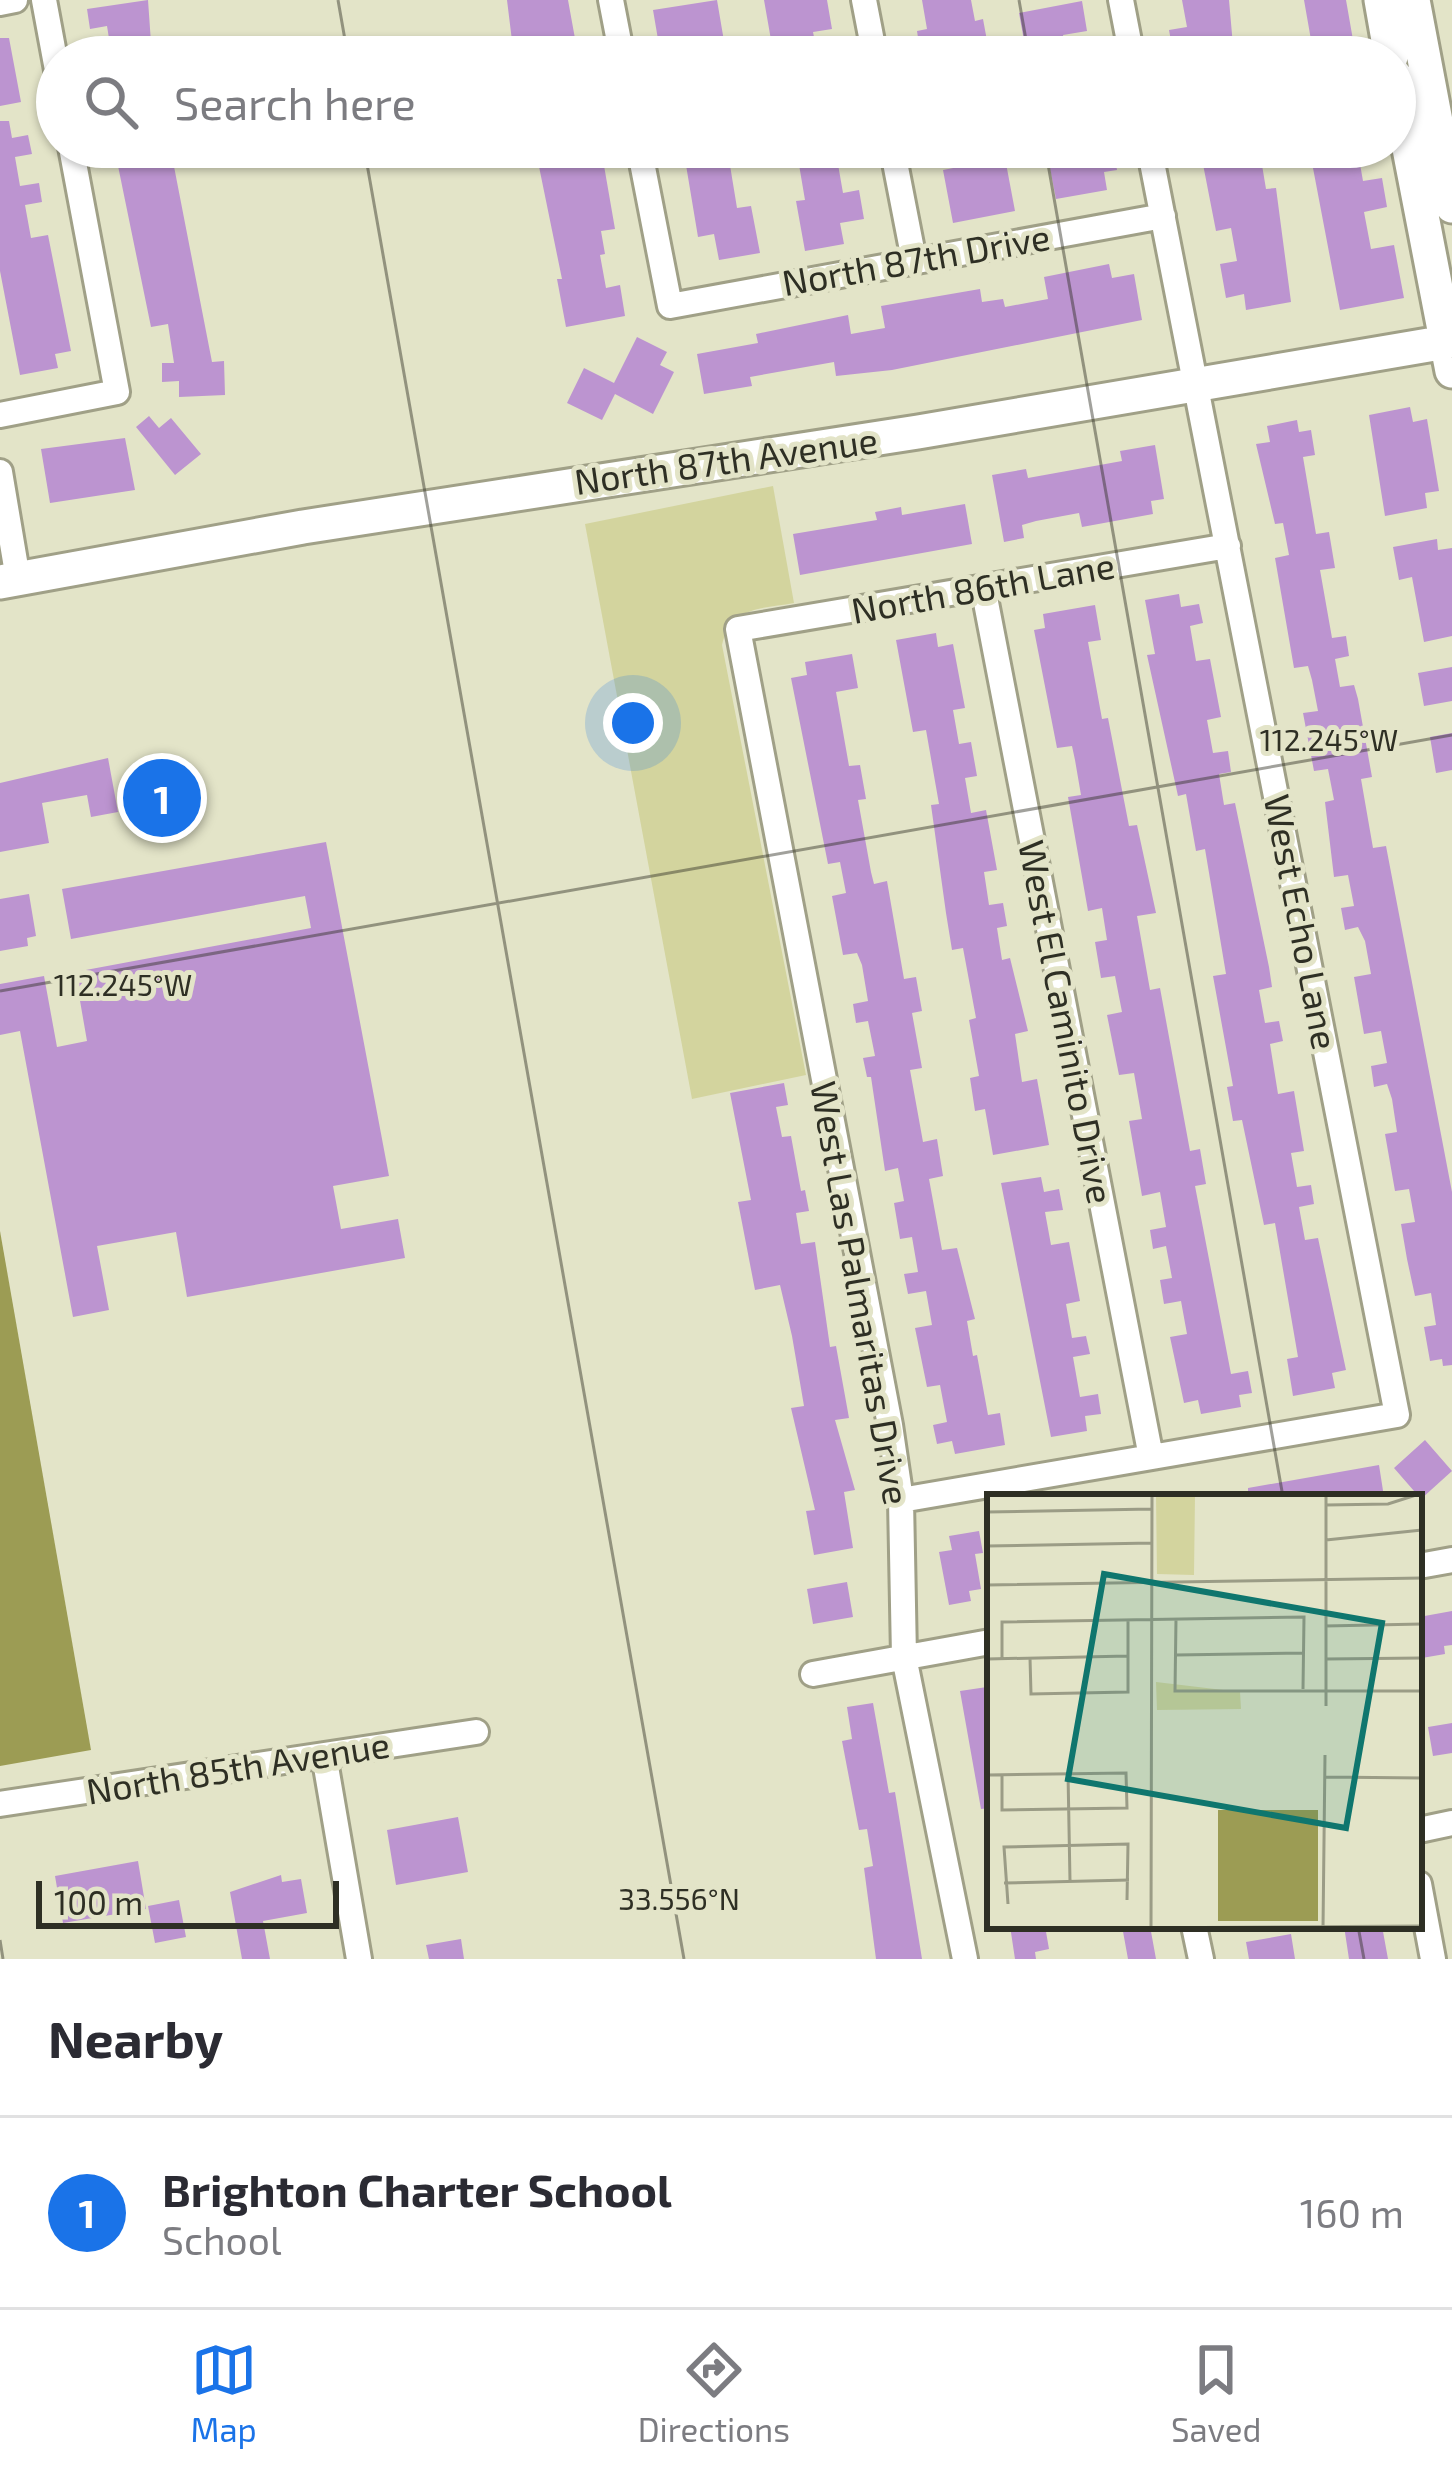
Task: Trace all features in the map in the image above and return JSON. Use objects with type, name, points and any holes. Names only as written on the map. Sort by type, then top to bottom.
[{"type":"street","points":[[0,3],[15,0]]},
{"type":"street","points":[[44,0],[51,36]]},
{"type":"street","points":[[611,0],[618,36]]},
{"type":"street","points":[[864,0],[871,36]]},
{"type":"street","points":[[1121,0],[1128,36]]},
{"type":"street","points":[[1381,0],[1387,36]]},
{"type":"street","points":[[1413,0],[1452,206]]},
{"type":"street","points":[[0,415],[117,392],[75,168]]},
{"type":"street","name":"North 87th Drive","points":[[643,168],[670,306],[1162,216]]},
{"type":"street","points":[[896,168],[914,260]]},
{"type":"street","name":"West Echo Lane","points":[[1151,1457],[1397,1415],[1153,168]]},
{"type":"street","points":[[1413,168],[1450,352]]},
{"type":"street","name":"North 87th Avenue","points":[[9,581],[326,523],[1196,387],[1450,352]]},
{"type":"street","points":[[0,472],[9,581]]},
{"type":"street","name":"North 86th Lane","points":[[738,629],[1228,546]]},
{"type":"street","name":"West El Caminito Drive","points":[[983,587],[1151,1457]]},
{"type":"street","name":"West Las Palmaritas Drive","points":[[738,629],[901,1500],[904,1657],[965,1959]]},
{"type":"street","points":[[901,1500],[1151,1457]]},
{"type":"street","points":[[1422,1566],[1452,1561]]},
{"type":"street","points":[[813,1674],[987,1643]]},
{"type":"street","name":"North 85th Avenue","points":[[0,1804],[476,1732]]},
{"type":"street","points":[[323,1754],[359,1959]]},
{"type":"street","points":[[1422,1829],[1452,1823]]},
{"type":"street","points":[[1422,1900],[1433,1959]]},
{"type":"street","points":[[1195,1929],[1201,1959]]},
{"type":"green space","points":[[773,486],[794,603],[740,616],[722,645],[806,1075],[692,1099],[585,524]]},
{"type":"shaded area","points":[[0,1231],[91,1750],[0,1766]]},
{"type":"building","points":[[148,0],[151,36],[109,36],[107,26],[90,29],[87,9]]},
{"type":"building","points":[[507,0],[568,0],[575,36],[511,36]]},
{"type":"building","points":[[717,0],[723,36],[657,36],[653,10]]},
{"type":"building","points":[[764,0],[827,0],[832,29],[813,32],[814,36],[770,36]]},
{"type":"building","points":[[922,0],[971,0],[975,21],[983,19],[986,36],[918,36],[917,31],[927,29]]},
{"type":"building","points":[[1182,0],[1229,0],[1232,36],[1170,36],[1169,30],[1187,27]]},
{"type":"building","points":[[1304,0],[1346,0],[1352,36],[1310,36]]},
{"type":"building","points":[[1082,1],[1087,31],[1023,36],[1019,13]]},
{"type":"building","points":[[0,38],[9,38],[21,102],[0,106]]},
{"type":"building","points":[[0,121],[9,121],[12,138],[28,135],[32,154],[15,157],[20,186],[39,183],[42,202],[25,205],[31,238],[48,235],[71,351],[55,354],[58,368],[20,375],[0,271]]},
{"type":"building","points":[[118,168],[174,168],[212,362],[224,361],[225,395],[179,397],[179,381],[162,382],[162,363],[174,363],[168,324],[151,327]]},
{"type":"building","points":[[539,168],[604,168],[615,229],[601,231],[605,254],[600,255],[606,288],[620,285],[625,316],[566,327],[557,279],[562,279]]},
{"type":"building","points":[[686,168],[730,168],[737,208],[751,206],[760,253],[719,260],[714,234],[698,237]]},
{"type":"building","points":[[800,168],[839,168],[843,193],[859,190],[864,219],[840,223],[844,244],[805,251],[796,201],[805,200]]},
{"type":"building","points":[[1007,168],[1015,211],[953,223],[943,170]]},
{"type":"building","points":[[1050,168],[1117,168],[1104,172],[1107,190],[1056,199]]},
{"type":"building","points":[[1204,168],[1262,168],[1266,189],[1276,188],[1291,302],[1246,310],[1244,294],[1226,298],[1220,264],[1237,261],[1231,228],[1216,231]]},
{"type":"building","points":[[1313,168],[1361,168],[1363,181],[1382,178],[1387,207],[1364,212],[1371,249],[1394,245],[1404,298],[1340,310]]},
{"type":"building","points":[[1109,264],[1112,278],[1134,274],[1142,320],[892,370],[836,376],[834,362],[750,377],[752,386],[704,394],[697,354],[758,343],[756,334],[848,315],[851,334],[885,328],[881,306],[980,289],[982,302],[1003,299],[1005,307],[1048,299],[1044,277]]},
{"type":"building","points":[[637,337],[667,352],[660,365],[674,372],[653,414],[615,394],[602,420],[567,403],[584,368],[614,383]]},
{"type":"building","points":[[1410,407],[1413,422],[1427,419],[1439,491],[1425,493],[1427,508],[1385,516],[1369,415]]},
{"type":"building","points":[[149,416],[159,428],[171,418],[201,454],[175,475],[136,427]]},
{"type":"building","points":[[1297,420],[1299,432],[1311,430],[1315,455],[1303,457],[1316,534],[1329,532],[1335,568],[1320,570],[1332,638],[1346,636],[1349,656],[1335,659],[1340,687],[1354,685],[1358,699],[1372,777],[1361,779],[1373,848],[1386,846],[1452,1192],[1452,1365],[1443,1366],[1442,1359],[1430,1361],[1424,1327],[1436,1325],[1431,1293],[1415,1296],[1407,1259],[1401,1224],[1415,1222],[1409,1189],[1395,1191],[1385,1134],[1397,1132],[1392,1099],[1387,1084],[1374,1087],[1371,1066],[1387,1063],[1381,1031],[1364,1034],[1354,977],[1371,974],[1365,941],[1358,927],[1345,930],[1341,908],[1354,906],[1348,875],[1334,877],[1325,802],[1334,800],[1328,769],[1314,771],[1303,713],[1318,711],[1308,666],[1294,668],[1275,558],[1289,555],[1283,523],[1275,524],[1256,444],[1270,442],[1267,426]]},
{"type":"building","points":[[125,438],[135,490],[50,503],[41,449]]},
{"type":"building","points":[[1155,445],[1164,499],[1151,501],[1153,514],[1082,527],[1079,513],[1036,521],[1022,525],[1024,538],[1004,542],[992,475],[1026,469],[1028,478],[1122,461],[1120,451]]},
{"type":"building","points":[[965,504],[972,544],[800,575],[793,534],[877,520],[875,512],[901,507],[902,515]]},
{"type":"building","points":[[1437,539],[1438,550],[1452,548],[1452,636],[1424,642],[1412,577],[1399,580],[1393,547]]},
{"type":"building","points":[[1179,594],[1181,607],[1199,604],[1203,623],[1190,626],[1196,661],[1210,659],[1221,717],[1207,720],[1213,753],[1228,751],[1231,772],[1219,774],[1224,805],[1235,803],[1269,967],[1272,987],[1259,990],[1265,1023],[1279,1021],[1283,1041],[1270,1044],[1278,1094],[1294,1091],[1304,1151],[1291,1153],[1297,1187],[1311,1185],[1314,1204],[1299,1207],[1305,1240],[1318,1238],[1346,1370],[1332,1373],[1335,1388],[1293,1396],[1287,1359],[1298,1357],[1275,1223],[1264,1225],[1242,1120],[1233,1121],[1227,1087],[1233,1086],[1213,976],[1226,974],[1205,849],[1196,851],[1186,794],[1178,796],[1147,655],[1155,654],[1145,600]]},
{"type":"building","points":[[1095,605],[1101,640],[1088,642],[1102,719],[1108,718],[1129,826],[1137,825],[1156,913],[1137,916],[1150,990],[1160,988],[1190,1151],[1200,1149],[1206,1184],[1195,1186],[1231,1374],[1248,1371],[1252,1393],[1239,1395],[1241,1407],[1201,1414],[1198,1400],[1184,1403],[1170,1337],[1187,1334],[1181,1301],[1164,1304],[1160,1280],[1172,1278],[1166,1246],[1153,1249],[1150,1230],[1166,1227],[1160,1192],[1142,1196],[1129,1121],[1142,1119],[1134,1073],[1119,1075],[1107,1015],[1122,1012],[1115,976],[1101,978],[1095,942],[1107,940],[1102,908],[1088,911],[1068,797],[1081,795],[1075,760],[1072,746],[1057,748],[1034,630],[1045,628],[1043,614]]},
{"type":"building","points":[[936,633],[938,647],[953,644],[965,708],[953,710],[959,744],[971,742],[977,776],[965,778],[971,813],[986,810],[997,870],[984,872],[989,905],[1003,903],[1007,926],[997,928],[1002,960],[1010,958],[1028,1031],[1015,1034],[1022,1082],[1037,1079],[1049,1145],[993,1155],[985,1109],[975,1111],[970,1078],[979,1076],[969,1020],[976,1018],[963,948],[952,950],[931,805],[939,804],[926,730],[913,732],[896,640]]},
{"type":"building","points":[[852,654],[858,688],[836,692],[849,766],[860,765],[866,799],[858,800],[874,884],[887,881],[904,979],[916,977],[922,1011],[912,1013],[922,1068],[910,1070],[923,1142],[937,1139],[943,1176],[929,1179],[942,1250],[957,1248],[975,1319],[967,1321],[973,1356],[977,1355],[988,1415],[1000,1413],[1005,1445],[955,1454],[952,1441],[937,1444],[933,1425],[947,1422],[940,1385],[927,1387],[915,1328],[932,1325],[926,1291],[908,1294],[904,1274],[918,1272],[912,1237],[900,1239],[894,1203],[904,1201],[898,1168],[885,1171],[871,1077],[867,1077],[863,1058],[875,1056],[868,1021],[856,1023],[853,1004],[868,1001],[862,965],[857,953],[843,955],[832,896],[846,893],[840,862],[828,864],[791,678],[807,675],[805,662]]},
{"type":"building","points":[[1452,667],[1452,701],[1424,706],[1418,673]]},
{"type":"building","points":[[1452,733],[1452,770],[1436,773],[1430,737]]},
{"type":"building","points":[[108,758],[118,812],[91,817],[87,795],[42,803],[49,843],[0,852],[0,783]]},
{"type":"building","points":[[326,842],[389,1176],[333,1186],[341,1229],[398,1219],[405,1258],[187,1297],[176,1232],[97,1246],[109,1310],[73,1317],[20,1031],[0,1035],[0,984],[44,976],[57,1047],[87,1041],[75,972],[311,928],[305,896],[71,939],[62,889]]},
{"type":"building","points":[[29,894],[36,936],[27,938],[28,946],[0,951],[0,899]]},
{"type":"building","points":[[784,1083],[788,1105],[776,1107],[782,1137],[791,1136],[801,1191],[805,1190],[809,1211],[796,1213],[801,1244],[815,1242],[830,1347],[836,1346],[849,1418],[835,1420],[855,1490],[844,1492],[853,1548],[814,1555],[806,1511],[815,1510],[791,1408],[804,1406],[792,1336],[780,1285],[755,1290],[738,1202],[751,1200],[730,1093]]},
{"type":"building","points":[[1041,1177],[1044,1192],[1059,1189],[1063,1210],[1045,1212],[1051,1245],[1069,1242],[1080,1301],[1066,1304],[1072,1338],[1086,1336],[1090,1354],[1073,1357],[1080,1397],[1098,1394],[1101,1414],[1085,1416],[1087,1431],[1051,1437],[1001,1183]]},
{"type":"building","points":[[1425,1440],[1452,1471],[1422,1498],[1394,1468]]},
{"type":"building","points":[[1379,1465],[1384,1494],[1248,1494],[1248,1488]]},
{"type":"building","points":[[979,1531],[983,1553],[975,1554],[981,1589],[969,1591],[971,1601],[949,1605],[939,1552],[952,1550],[949,1536]]},
{"type":"building","points":[[847,1582],[853,1617],[813,1624],[807,1589]]},
{"type":"building","points":[[1452,1611],[1452,1645],[1444,1646],[1445,1654],[1422,1658],[1422,1616]]},
{"type":"building","points":[[987,1687],[987,1808],[981,1809],[960,1691]]},
{"type":"building","points":[[873,1703],[889,1793],[895,1792],[922,1959],[876,1959],[864,1868],[873,1866],[867,1829],[859,1830],[842,1741],[852,1739],[847,1707]]},
{"type":"building","points":[[1452,1723],[1452,1753],[1433,1756],[1428,1727]]},
{"type":"building","points":[[458,1817],[468,1872],[396,1885],[387,1830]]},
{"type":"building","points":[[138,1861],[146,1909],[63,1923],[55,1876]]},
{"type":"building","points":[[281,1875],[282,1882],[301,1879],[307,1913],[263,1921],[270,1959],[242,1959],[230,1892]]},
{"type":"building","points":[[179,1900],[186,1937],[155,1943],[148,1906]]},
{"type":"building","points":[[1010,1929],[1046,1929],[1049,1949],[1035,1952],[1036,1959],[1015,1959]]},
{"type":"building","points":[[1123,1929],[1151,1929],[1156,1959],[1128,1959]]},
{"type":"building","points":[[1344,1929],[1383,1929],[1388,1959],[1349,1959]]},
{"type":"building","points":[[1291,1934],[1295,1959],[1249,1959],[1246,1942]]},
{"type":"building","points":[[461,1939],[464,1959],[429,1959],[426,1945]]},
{"type":"place","name":"Brighton Charter School","points":[[162,798]]}]
